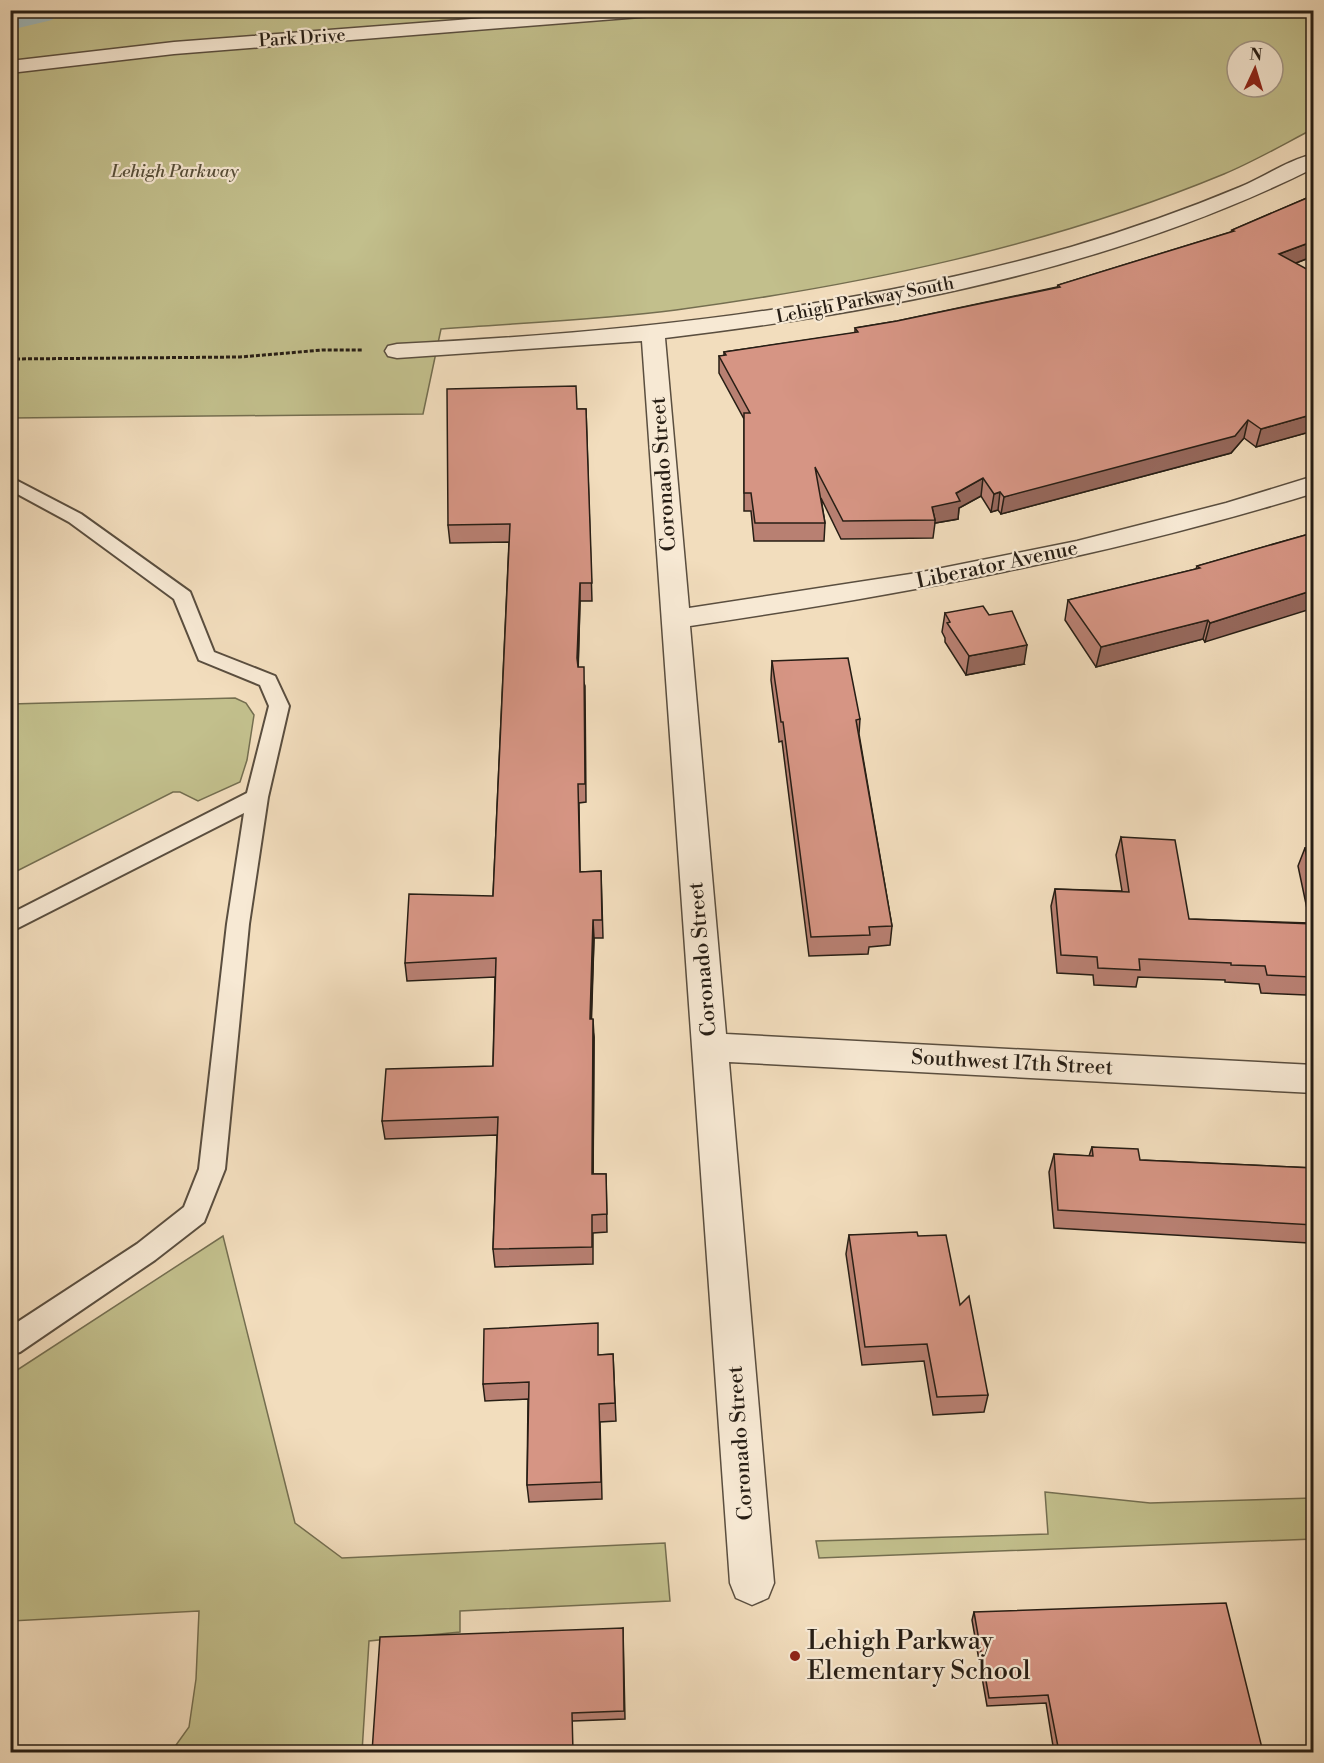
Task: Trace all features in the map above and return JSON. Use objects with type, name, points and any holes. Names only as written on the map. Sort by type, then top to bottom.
[{"type":"street","name":"Park Drive","points":[[10,67],[174,48],[666,10]]},
{"type":"street","name":"Lehigh Parkway South","points":[[397,351],[490,347],[653,334],[824,310],[913,293],[1007,272],[1094,248],[1232,199],[1314,160]]},
{"type":"street","name":"Coronado Street","points":[[653,334],[752,1583]]},
{"type":"street","name":"Liberator Avenue","points":[[675,619],[842,596],[1001,567],[1149,532],[1314,484]]},
{"type":"street","name":"Southwest 17th Street","points":[[710,1047],[1314,1079]]},
{"type":"lane","points":[[10,482],[75,518],[183,596],[206,656],[268,681],[279,706],[257,797],[238,924],[212,1169],[195,1214],[146,1252],[10,1343]]},
{"type":"lane","points":[[10,924],[257,797]]},
{"type":"path","points":[[10,358],[240,357],[323,350],[397,351]]},
{"type":"green space","name":"Lehigh Parkway","points":[[10,11],[1313,11],[1313,129],[1224,174],[1091,222],[954,260],[885,275],[676,310],[441,329],[423,414],[11,418]]},
{"type":"green space","points":[[235,698],[246,703],[254,715],[247,760],[240,782],[198,801],[180,792],[173,792],[11,874],[11,704]]},
{"type":"green space","points":[[223,1236],[295,1523],[342,1558],[665,1543],[670,1601],[460,1611],[460,1632],[369,1641],[362,1752],[171,1752],[189,1727],[196,1679],[199,1611],[11,1621],[11,1374]]},
{"type":"green space","points":[[1045,1492],[1150,1503],[1313,1498],[1313,1539],[819,1558],[816,1541],[1048,1534]]},
{"type":"building","points":[[1314,195],[1314,241],[1279,254],[1314,273],[1314,414],[1261,429],[1248,420],[1235,436],[1004,497],[1000,492],[994,494],[983,478],[956,493],[960,501],[932,507],[935,520],[843,521],[815,467],[825,523],[755,523],[751,493],[744,493],[744,413],[750,413],[719,356],[726,355],[724,352],[858,332],[855,328],[1060,287],[1058,285],[1234,231],[1232,230]]},
{"type":"building","points":[[576,386],[577,409],[586,409],[592,583],[580,583],[577,658],[578,667],[584,667],[585,784],[578,784],[580,872],[601,871],[602,920],[593,920],[590,1019],[593,1019],[592,1174],[606,1174],[607,1214],[592,1215],[592,1247],[493,1249],[498,1117],[382,1121],[386,1069],[493,1066],[496,958],[405,963],[409,894],[493,896],[510,524],[448,525],[447,389]]},
{"type":"building","points":[[1309,534],[1314,539],[1314,590],[1210,623],[1208,620],[1101,647],[1068,600],[1200,568],[1197,566]]},
{"type":"building","points":[[983,606],[989,615],[1012,611],[1027,645],[969,656],[947,623],[950,622],[945,613]]},
{"type":"building","points":[[848,658],[860,719],[856,720],[892,926],[869,927],[870,935],[811,937],[783,722],[781,722],[772,661]]},
{"type":"building","points":[[1121,837],[1175,840],[1189,919],[1314,924],[1312,977],[1267,975],[1265,966],[1139,959],[1140,970],[1098,968],[1097,957],[1061,955],[1055,889],[1129,892]]},
{"type":"building","points":[[1314,846],[1314,892],[1305,848]]},
{"type":"building","points":[[1092,1147],[1138,1149],[1140,1160],[1314,1168],[1314,1225],[1058,1210],[1054,1154],[1093,1156]]},
{"type":"building","points":[[917,1232],[918,1236],[946,1235],[960,1305],[969,1296],[988,1395],[937,1397],[927,1344],[865,1347],[849,1235]]},
{"type":"building","points":[[598,1323],[598,1355],[613,1354],[615,1403],[599,1404],[601,1482],[527,1485],[529,1382],[483,1384],[484,1329]]},
{"type":"building","points":[[1226,1603],[1263,1752],[1059,1752],[1048,1695],[989,1698],[974,1612]]},
{"type":"building","points":[[623,1628],[624,1711],[572,1713],[573,1752],[372,1752],[380,1637]]},
{"type":"waterway","points":[[10,15],[35,10]]},
{"type":"place","name":"Lehigh Parkway Elementary School","points":[[795,1656]]}]
